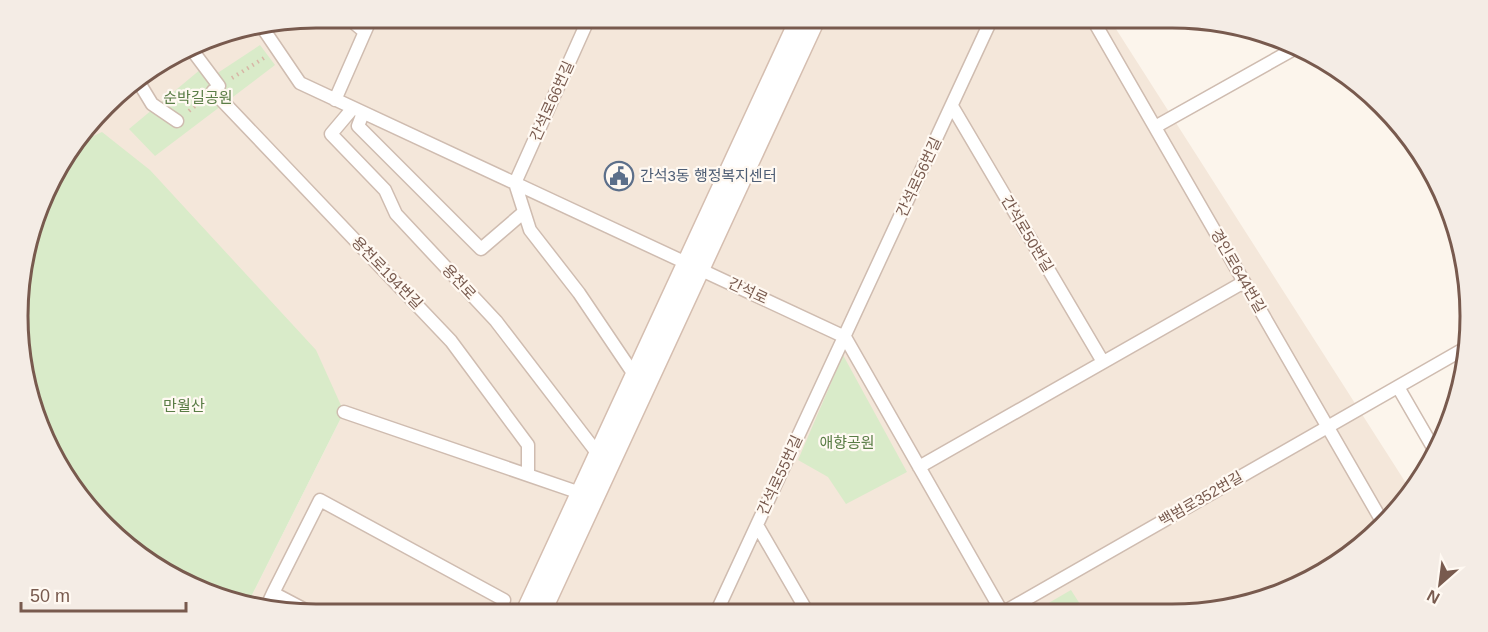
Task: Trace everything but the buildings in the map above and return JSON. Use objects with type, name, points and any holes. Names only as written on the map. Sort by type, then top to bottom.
[{"type":"street","points":[[537,604],[803,28]]},
{"type":"lane","points":[[360,28],[365,32]]},
{"type":"lane","points":[[335,99],[367,28]]},
{"type":"lane","name":"간석로66번길","points":[[515,183],[585,28]]},
{"type":"lane","name":"간석로56번길","points":[[845,337],[987,28]]},
{"type":"lane","name":"경인로644번길","points":[[1098,28],[1379,515]]},
{"type":"lane","name":"간석로","points":[[266,33],[300,83],[845,337]]},
{"type":"lane","points":[[1155,127],[1288,53]]},
{"type":"lane","name":"용천로194번길","points":[[195,55],[216,88],[452,341],[528,445],[528,475]]},
{"type":"lane","points":[[142,87],[152,104],[177,121]]},
{"type":"lane","name":"간석로50번길","points":[[952,106],[1103,362]]},
{"type":"lane","points":[[358,110],[357,126],[481,249],[524,212]]},
{"type":"lane","name":"용천로","points":[[358,110],[332,134],[385,190],[396,214],[496,321],[603,461]]},
{"type":"lane","points":[[515,183],[530,230],[579,293],[639,383]]},
{"type":"lane","points":[[919,467],[1244,282]]},
{"type":"lane","points":[[845,337],[998,604]]},
{"type":"lane","name":"간석로55번길","points":[[720,604],[845,337]]},
{"type":"lane","name":"백범로352번길","points":[[1017,604],[1457,353]]},
{"type":"lane","points":[[1398,387],[1430,443]]},
{"type":"lane","points":[[344,412],[587,495]]},
{"type":"lane","points":[[270,600],[320,500],[504,600]]},
{"type":"lane","points":[[757,525],[803,604]]},
{"type":"lane","points":[[273,593],[291,602]]},
{"type":"shaded area","points":[[316,28],[1115,28],[1406,483],[1388,506],[1362,532],[1316,565],[1282,582],[1246,594],[1191,603],[316,604],[251,596],[344,412],[83,148],[100,126],[126,100],[156,77],[189,58],[242,38],[278,31]]},
{"type":"green space","name":"순박길공원","points":[[260,45],[275,65],[155,156],[129,129],[201,69],[210,78]]},
{"type":"green space","name":"만월산","points":[[102,132],[150,170],[316,350],[344,412],[251,596],[206,582],[189,574],[156,555],[126,532],[100,506],[77,476],[50,426],[38,390],[31,354],[28,316],[31,278],[38,242],[50,206],[67,172],[91,137]]},
{"type":"green space","name":"애향공원","points":[[843,355],[907,472],[846,504],[828,477],[798,460]]},
{"type":"green space","points":[[1071,590],[1080,604],[1047,604]]},
{"type":"place","name":"간석3동 행정복지센터","points":[[619,176]]}]
